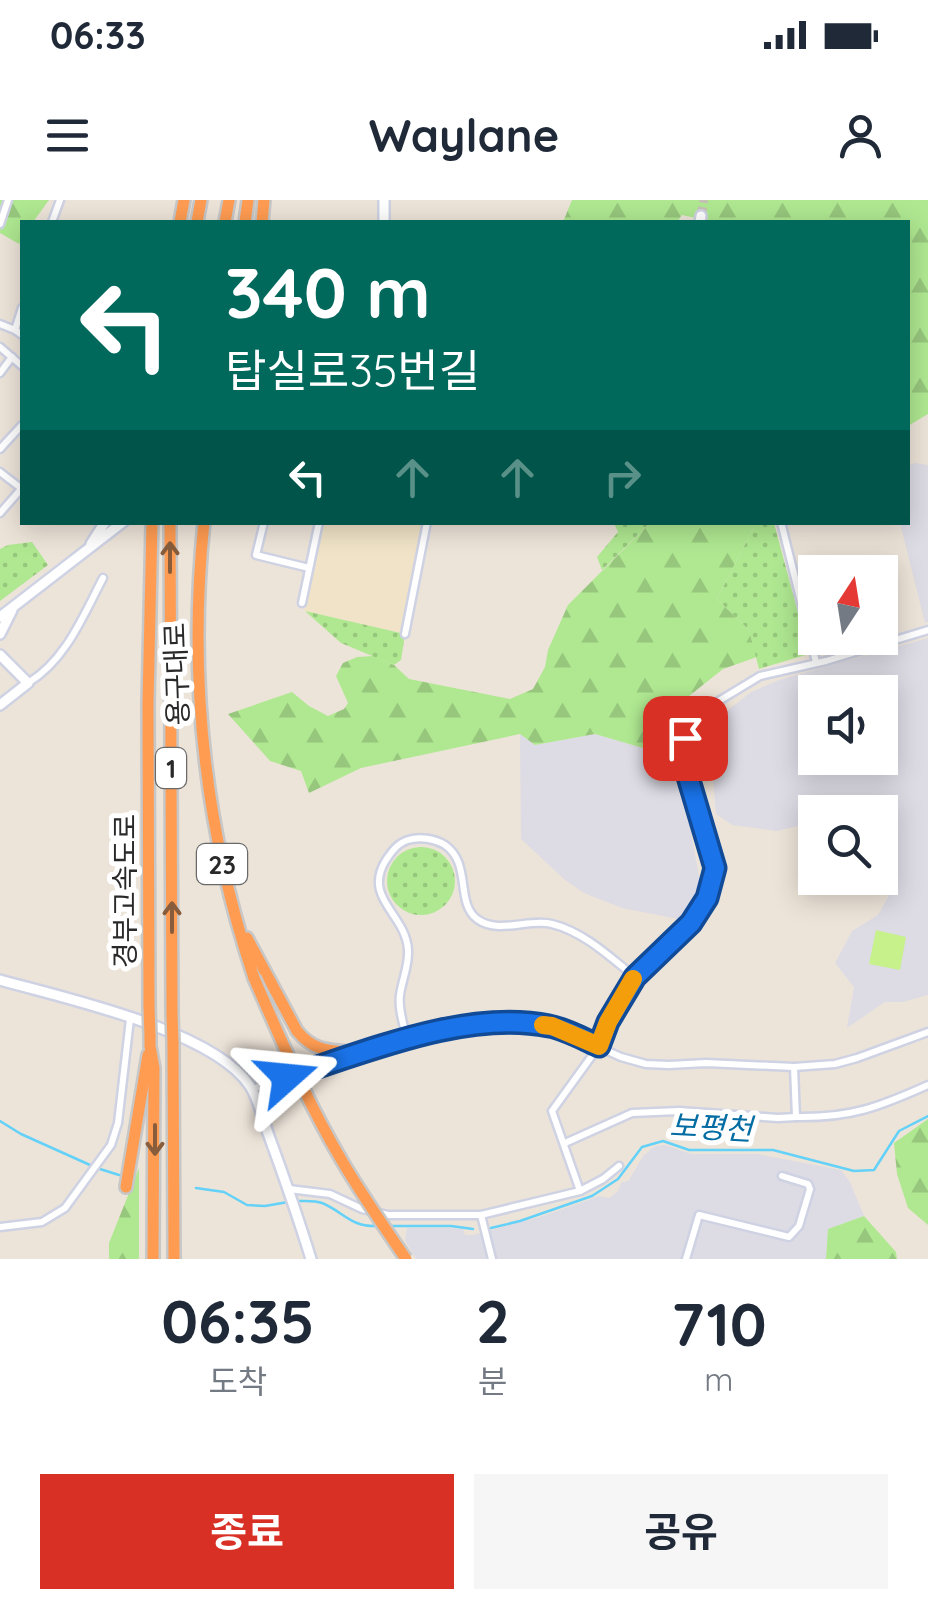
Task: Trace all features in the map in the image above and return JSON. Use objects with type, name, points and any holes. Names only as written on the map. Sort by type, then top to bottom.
[{"type":"highway","name":"경부고속도로","points":[[152,525],[148,703],[153,1259]]},
{"type":"highway","name":"경부고속도로","points":[[170,525],[174,1259]]},
{"type":"highway","name":"용구대로","points":[[204,525],[197,655],[203,748],[214,828],[237,919],[254,978],[284,1049],[324,1129],[406,1259]]},
{"type":"highway","points":[[237,919],[307,1043],[322,1050],[360,1054]]},
{"type":"highway","points":[[123,1186],[130,1169],[150,1041]]},
{"type":"street","points":[[0,224],[8,200]]},
{"type":"street","points":[[0,324],[19,332]]},
{"type":"street","points":[[0,347],[20,364]]},
{"type":"street","points":[[0,372],[12,357]]},
{"type":"street","points":[[0,449],[20,427]]},
{"type":"street","points":[[0,472],[20,487]]},
{"type":"street","points":[[0,512],[20,491]]},
{"type":"street","points":[[87,551],[103,525]]},
{"type":"street","points":[[0,617],[120,525]]},
{"type":"street","points":[[263,525],[256,555],[310,568]]},
{"type":"street","points":[[302,603],[318,525]]},
{"type":"street","points":[[405,634],[426,525]]},
{"type":"street","points":[[781,525],[816,662]]},
{"type":"street","points":[[0,705],[44,674],[66,648],[103,578]]},
{"type":"street","points":[[0,634],[14,607]]},
{"type":"street","points":[[580,1191],[552,1111],[599,1046],[608,1022],[635,977],[691,923],[707,898],[715,868],[683,760],[685,738],[700,713],[760,676],[928,630]]},
{"type":"street","points":[[0,654],[28,683]]},
{"type":"street","points":[[408,1040],[399,999],[408,948],[403,929],[381,896],[378,882],[383,864],[395,847],[408,840],[423,838],[442,843],[453,852],[462,867],[468,907],[475,918],[501,926],[548,922],[576,932],[635,977]]},
{"type":"street","points":[[0,980],[101,1008],[201,1044],[231,1065],[252,1089],[290,1191],[310,1259]]},
{"type":"street","points":[[0,1227],[42,1222],[65,1208],[111,1145],[118,1122],[130,1019]]},
{"type":"street","points":[[252,1089],[471,1024],[509,1021],[552,1026],[646,1064],[794,1067],[835,1064],[928,1032]]},
{"type":"street","points":[[794,1067],[796,1117]]},
{"type":"street","points":[[565,1144],[632,1113],[679,1111],[829,1118],[883,1104],[928,1085]]},
{"type":"street","points":[[290,1191],[330,1194],[362,1209],[388,1215],[481,1215],[580,1191],[619,1166]]},
{"type":"street","points":[[686,1259],[699,1216],[789,1237],[799,1226],[810,1188],[782,1176]]},
{"type":"street","points":[[481,1215],[492,1259]]},
{"type":"shaded area","points":[[910,465],[928,465],[925,623],[900,525],[910,525]]},
{"type":"shaded area","points":[[319,525],[427,525],[405,634],[305,611],[302,603]]},
{"type":"shaded area","points":[[928,638],[928,995],[885,1002],[847,1028],[854,987],[835,963],[852,931],[878,915],[888,895],[898,895],[898,795],[798,795],[798,826],[777,831],[732,825],[716,814],[711,757],[702,734],[751,692],[779,680],[868,655],[898,655],[898,646]]},
{"type":"shaded area","points":[[520,734],[535,745],[595,734],[667,755],[690,828],[700,881],[694,906],[683,920],[622,908],[584,893],[521,839]]},
{"type":"shaded area","points":[[665,1145],[691,1154],[757,1154],[841,1170],[864,1216],[828,1229],[826,1259],[416,1259],[405,1241],[407,1228],[463,1229],[465,1235],[473,1235],[599,1196],[609,1198],[621,1183],[629,1180],[643,1156],[655,1146]]},
{"type":"green space","points":[[0,200],[49,200],[34,220],[20,220],[19,244],[0,233]]},
{"type":"green space","points":[[572,200],[928,200],[928,414],[910,425],[910,220],[704,220],[682,215],[678,220],[564,220]]},
{"type":"green space","points":[[615,525],[648,525],[602,570],[597,557],[618,532]]},
{"type":"green space","points":[[648,525],[755,525],[717,599],[749,630],[757,657],[723,669],[684,700],[667,755],[595,734],[535,745],[520,734],[361,768],[309,793],[301,771],[270,761],[228,714],[292,692],[328,716],[348,703],[336,676],[343,663],[373,656],[394,665],[409,679],[510,699],[533,689],[568,605]]},
{"type":"green space","points":[[755,525],[775,525],[798,613],[798,655],[806,655],[759,669],[749,630],[717,599]]},
{"type":"green space","points":[[32,542],[48,565],[0,601],[0,549]]},
{"type":"green space","points":[[305,611],[405,634],[401,660],[394,665],[341,643]]},
{"type":"green space","points":[[421,847],[434,849],[445,857],[453,868],[453,894],[445,905],[434,913],[421,915],[408,913],[397,905],[389,894],[387,881],[389,868],[397,857],[408,849]]},
{"type":"green space","points":[[876,930],[906,937],[900,970],[869,964]]},
{"type":"green space","points":[[928,1119],[928,1225],[908,1208],[897,1174],[894,1143]]},
{"type":"green space","points":[[139,1168],[139,1259],[109,1259],[109,1243]]},
{"type":"green space","points":[[864,1216],[896,1252],[897,1259],[826,1259],[828,1229]]},
{"type":"waterway","name":"보평천","points":[[491,1228],[592,1196],[618,1179],[642,1147],[663,1141],[689,1150],[773,1150],[854,1171],[874,1170],[899,1131],[928,1116]]},
{"type":"waterway","name":"보평천","points":[[0,1121],[90,1165]]},
{"type":"waterway","name":"보평천","points":[[100,1169],[119,1175]]},
{"type":"waterway","name":"보평천","points":[[196,1188],[224,1192],[247,1205],[288,1202]]},
{"type":"waterway","name":"보평천","points":[[296,1201],[319,1202],[354,1222],[377,1226]]},
{"type":"waterway","name":"보평천","points":[[390,1226],[473,1229]]},
{"type":"tunnel","points":[[701,216],[704,200]]},
{"type":"slow traffic","points":[[543,1025],[599,1046],[633,979]]},
{"type":"route","points":[[287,1077],[471,1024],[509,1021],[552,1026],[599,1046],[608,1022],[635,977],[691,923],[707,898],[715,868],[683,760],[685,738]]}]
